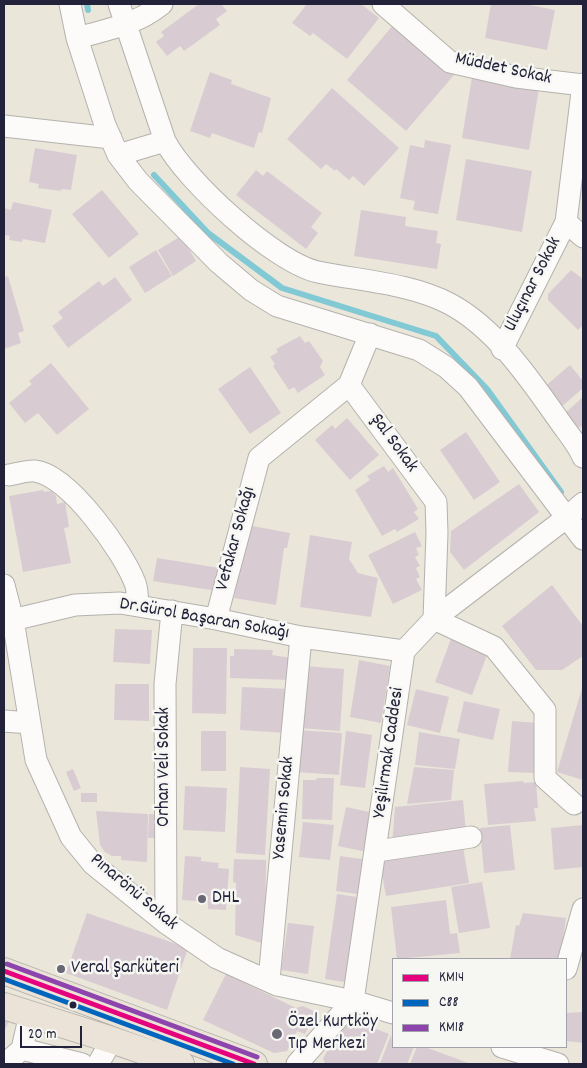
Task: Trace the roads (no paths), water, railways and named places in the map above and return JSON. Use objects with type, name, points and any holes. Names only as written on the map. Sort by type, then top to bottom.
[{"type":"main road","points":[[4,971],[254,1064]]},
{"type":"main road","points":[[4,1006],[181,1064]]},
{"type":"street","points":[[70,4],[77,38],[115,146],[138,181],[173,219],[251,290],[276,306],[419,350],[446,367],[468,387],[583,539]]},
{"type":"street","points":[[119,4],[165,141],[173,156],[233,217],[297,265],[316,272],[362,279],[428,295],[450,304],[472,319],[532,383],[583,457]]},
{"type":"street","points":[[77,38],[125,25],[146,17],[162,4]]},
{"type":"street","name":"Müddet Sokak","points":[[384,4],[450,62],[516,77],[583,85]]},
{"type":"street","name":"Uluçınar Sokak","points":[[502,349],[566,222],[583,85]]},
{"type":"street","points":[[4,126],[115,146],[165,141]]},
{"type":"street","points":[[566,222],[583,237]]},
{"type":"street","points":[[350,385],[370,334]]},
{"type":"street","name":"Vefakar Sokağı","points":[[216,619],[258,458],[350,385]]},
{"type":"street","name":"Şal Sokak","points":[[350,385],[436,502],[437,533],[434,619]]},
{"type":"street","points":[[9,475],[36,471],[47,475],[62,484],[89,510],[136,584],[138,606]]},
{"type":"street","points":[[404,651],[434,619],[583,503]]},
{"type":"street","name":"Pınarönü Sokak","points":[[4,585],[8,621],[36,760],[71,837],[93,864],[166,923],[217,958],[277,985],[353,1001],[392,1013]]},
{"type":"street","name":"Dr.Gürol Başaran Sokağı","points":[[8,621],[75,605],[120,603],[216,619],[301,637],[404,651]]},
{"type":"street","name":"Orhan Veli Sokak","points":[[166,923],[165,684],[172,611]]},
{"type":"street","points":[[434,619],[494,647],[545,710],[545,778],[574,804]]},
{"type":"street","name":"Yasemin Sokak","points":[[269,980],[301,637]]},
{"type":"street","name":"Yeşilırmak Caddesi","points":[[353,1001],[377,851],[404,651]]},
{"type":"street","points":[[4,722],[30,723]]},
{"type":"street","points":[[377,851],[472,837]]},
{"type":"street","points":[[567,965],[583,909]]},
{"type":"street","points":[[297,1064],[353,1001]]},
{"type":"street","points":[[5,1064],[22,1049],[30,1014]]},
{"type":"street","points":[[98,1064],[112,1040]]},
{"type":"street","points":[[507,1048],[550,1057]]},
{"type":"street","points":[[22,1049],[82,1064]]},
{"type":"waterway","points":[[87,4],[88,10]]},
{"type":"waterway","points":[[154,175],[208,233],[282,288],[436,336],[487,389],[561,492]]},
{"type":"place","name":"DHL","points":[[202,899]]},
{"type":"place","name":"Veral Şarküteri","points":[[61,969]]},
{"type":"place","name":"Özel Kurtköy Tıp Merkezi","points":[[277,1034]]}]
